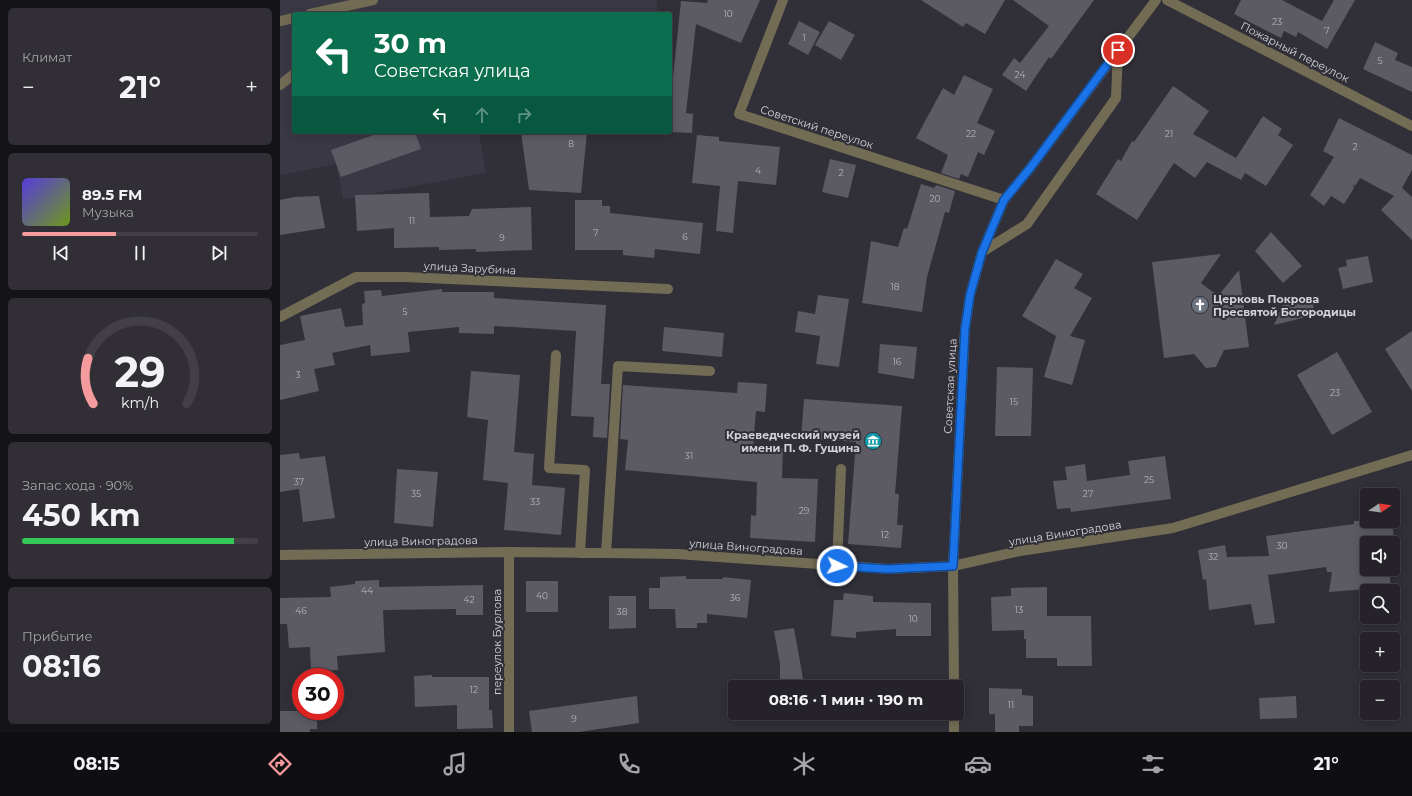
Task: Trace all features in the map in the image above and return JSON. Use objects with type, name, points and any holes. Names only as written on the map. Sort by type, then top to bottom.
[{"type":"street","points":[[321,12],[373,0]]},
{"type":"street","name":"Советский переулок","points":[[783,0],[739,114],[1004,200]]},
{"type":"street","name":"Советская улица","points":[[954,680],[953,566],[965,329],[970,295],[982,252],[1004,200],[1031,167],[1156,0]]},
{"type":"street","name":"Пожарный переулок","points":[[1167,0],[1412,126]]},
{"type":"street","points":[[280,21],[292,18]]},
{"type":"street","points":[[982,252],[1027,224],[1116,98],[1118,50]]},
{"type":"street","points":[[280,86],[292,76]]},
{"type":"street","name":"улица Зарубина","points":[[280,317],[356,277],[405,277],[668,290]]},
{"type":"street","points":[[556,355],[549,468],[585,470],[580,553]]},
{"type":"street","points":[[606,553],[618,366],[710,372]]},
{"type":"street","name":"улица Виноградова","points":[[280,556],[509,552],[677,554],[888,569],[953,566],[1020,551],[1173,528],[1412,454]]},
{"type":"street","points":[[837,566],[841,469]]},
{"type":"street","name":"переулок Бурлова","points":[[509,552],[509,732]]},
{"type":"street","points":[[954,720],[954,732]]},
{"type":"shaded area","points":[[280,0],[657,0],[657,12],[292,12],[292,134],[479,134],[486,173],[343,199],[336,164],[280,175]]},
{"type":"building","points":[[708,0],[760,0],[741,43],[696,24],[686,113],[693,114],[692,133],[672,132],[672,86],[681,1],[707,3]]},
{"type":"building","points":[[921,0],[1005,0],[985,34],[966,23],[963,27]]},
{"type":"building","points":[[1013,0],[1094,0],[1051,59],[1049,57],[1026,91],[1002,75],[1014,58],[1020,63],[1049,26]]},
{"type":"building","points":[[1241,0],[1282,0],[1322,21],[1334,0],[1355,0],[1327,49],[1298,32],[1296,37],[1284,31],[1281,38],[1234,14]]},
{"type":"building","points":[[799,21],[820,32],[808,55],[788,44]]},
{"type":"building","points":[[829,21],[855,35],[841,60],[815,45]]},
{"type":"building","points":[[1375,42],[1398,53],[1395,60],[1412,67],[1412,92],[1363,69]]},
{"type":"building","points":[[964,75],[993,89],[977,123],[995,131],[984,155],[978,152],[968,177],[961,174],[959,179],[941,173],[948,155],[916,138],[943,88],[954,95]]},
{"type":"building","points":[[1173,86],[1209,111],[1193,134],[1236,158],[1263,116],[1282,129],[1278,135],[1293,145],[1266,186],[1245,173],[1241,180],[1207,162],[1195,178],[1174,163],[1137,220],[1096,194],[1118,159],[1121,161],[1132,141],[1134,142]]},
{"type":"building","points":[[1339,118],[1412,155],[1412,170],[1402,188],[1412,197],[1412,240],[1381,210],[1394,196],[1360,178],[1355,186],[1353,184],[1354,188],[1344,204],[1331,196],[1324,206],[1310,195],[1334,157],[1323,151]]},
{"type":"building","points":[[376,134],[416,134],[421,149],[341,177],[331,150]]},
{"type":"building","points":[[521,134],[587,134],[581,193],[529,190]]},
{"type":"building","points":[[697,135],[719,137],[719,141],[780,147],[776,185],[738,181],[733,233],[716,231],[720,186],[692,183]]},
{"type":"building","points":[[830,159],[856,165],[848,198],[822,192]]},
{"type":"building","points":[[921,184],[934,188],[936,185],[955,191],[949,213],[945,212],[927,277],[922,312],[862,303],[871,241],[898,247],[904,228],[907,229]]},
{"type":"building","points":[[429,193],[430,217],[469,216],[472,209],[531,207],[532,250],[476,252],[476,249],[439,250],[439,247],[394,248],[394,228],[357,231],[355,195]]},
{"type":"building","points":[[319,196],[325,228],[280,235],[280,200],[294,197]]},
{"type":"building","points":[[575,200],[602,200],[602,206],[610,206],[610,213],[703,223],[700,254],[655,249],[654,258],[623,255],[623,250],[575,250]]},
{"type":"building","points":[[1271,232],[1302,266],[1283,283],[1255,251]]},
{"type":"building","name":"Церковь Покрова Пресвятой Богородицы","points":[[1221,254],[1201,283],[1218,296],[1239,270],[1249,347],[1224,350],[1216,367],[1206,368],[1194,354],[1164,358],[1152,262]]},
{"type":"building","points":[[1368,256],[1373,282],[1343,289],[1338,268],[1347,266],[1346,260]]},
{"type":"building","points":[[1056,259],[1083,274],[1074,288],[1092,298],[1070,336],[1085,340],[1072,385],[1044,377],[1056,336],[1022,316]]},
{"type":"building","points":[[442,289],[442,292],[494,292],[494,298],[606,305],[601,384],[610,384],[607,438],[593,437],[594,417],[571,416],[576,331],[494,326],[494,334],[459,333],[459,327],[408,332],[410,352],[371,356],[370,345],[332,353],[335,365],[314,369],[319,391],[280,400],[280,345],[305,340],[300,316],[341,308],[345,327],[363,325],[362,304],[365,303],[364,291],[381,290],[382,296]]},
{"type":"building","points":[[818,295],[849,299],[839,367],[816,364],[820,336],[795,332],[798,311],[815,314]]},
{"type":"building","points":[[1312,299],[1315,315],[1274,325],[1283,305]]},
{"type":"building","points":[[664,327],[724,333],[722,357],[662,351]]},
{"type":"building","points":[[1412,331],[1412,391],[1385,349]]},
{"type":"building","points":[[880,344],[917,347],[914,379],[878,373]]},
{"type":"building","points":[[1337,352],[1372,412],[1332,435],[1297,375]]},
{"type":"building","points":[[997,367],[1033,368],[1031,436],[995,436]]},
{"type":"building","points":[[471,371],[520,375],[514,452],[534,454],[532,485],[565,488],[561,535],[504,530],[508,483],[483,480],[488,420],[467,417]]},
{"type":"building","points":[[738,382],[767,384],[765,412],[756,411],[753,447],[783,448],[782,478],[818,479],[815,542],[750,538],[751,515],[756,516],[757,482],[625,470],[628,440],[620,439],[623,385],[737,393]]},
{"type":"building","name":"Краеведческий музей имени П. Ф. Гущина","points":[[804,399],[902,406],[895,494],[899,494],[897,525],[903,525],[901,548],[848,544],[856,442],[801,438]]},
{"type":"building","points":[[299,453],[300,459],[325,456],[335,518],[303,522],[299,489],[280,492],[280,455]]},
{"type":"building","points":[[1165,456],[1171,499],[1071,512],[1070,508],[1057,509],[1053,481],[1067,480],[1065,467],[1085,464],[1087,481],[1130,475],[1128,461]]},
{"type":"building","points":[[397,469],[438,472],[433,527],[394,523]]},
{"type":"building","points":[[1354,521],[1360,521],[1360,528],[1393,528],[1394,536],[1360,536],[1360,576],[1390,576],[1391,584],[1360,584],[1360,590],[1329,592],[1332,572],[1327,572],[1326,567],[1268,575],[1275,623],[1255,625],[1251,604],[1209,610],[1206,579],[1203,580],[1198,550],[1225,545],[1227,557],[1269,556],[1266,536],[1354,524]]},
{"type":"building","points":[[686,576],[686,579],[723,579],[723,577],[751,580],[747,618],[707,614],[707,623],[697,623],[697,628],[676,628],[675,609],[649,609],[649,588],[660,588],[660,577]]},
{"type":"building","points":[[379,580],[379,587],[483,585],[483,615],[456,615],[456,609],[383,610],[385,652],[337,656],[338,668],[311,668],[310,647],[289,648],[287,624],[280,624],[280,598],[331,597],[330,587],[355,584],[355,581]]},
{"type":"building","points":[[526,581],[558,581],[558,612],[526,612]]},
{"type":"building","points":[[1047,587],[1047,616],[1091,616],[1092,666],[1057,666],[1057,658],[1026,658],[1026,639],[1024,639],[1024,630],[992,631],[991,597],[1011,596],[1011,588]]},
{"type":"building","points":[[844,593],[873,596],[873,602],[931,603],[931,636],[896,636],[896,629],[856,632],[856,638],[831,636],[834,600],[843,600]]},
{"type":"building","points":[[609,596],[636,596],[636,628],[609,629]]},
{"type":"building","points":[[794,628],[803,680],[780,680],[780,664],[774,631]]},
{"type":"building","points":[[432,675],[432,677],[489,677],[489,710],[492,710],[493,728],[457,729],[457,705],[415,707],[414,676]]},
{"type":"building","points":[[989,688],[1022,689],[1022,695],[1033,696],[1033,726],[1019,726],[1019,732],[995,732],[995,714],[989,714]]},
{"type":"building","points":[[637,696],[639,723],[579,732],[532,732],[529,711]]},
{"type":"building","points":[[1296,696],[1297,718],[1260,719],[1259,698]]},
{"type":"building","points":[[280,711],[292,711],[292,720],[317,720],[317,729],[310,729],[310,732],[280,732]]},
{"type":"place","name":"Церковь Покрова Пресвятой Богородицы","points":[[1200,305]]},
{"type":"place","name":"Краеведческий музей имени П. Ф. Гущина","points":[[873,441]]},
{"type":"route","points":[[837,566],[888,569],[953,566],[965,329],[970,295],[982,252],[1004,200],[1031,167],[1118,50]]}]
